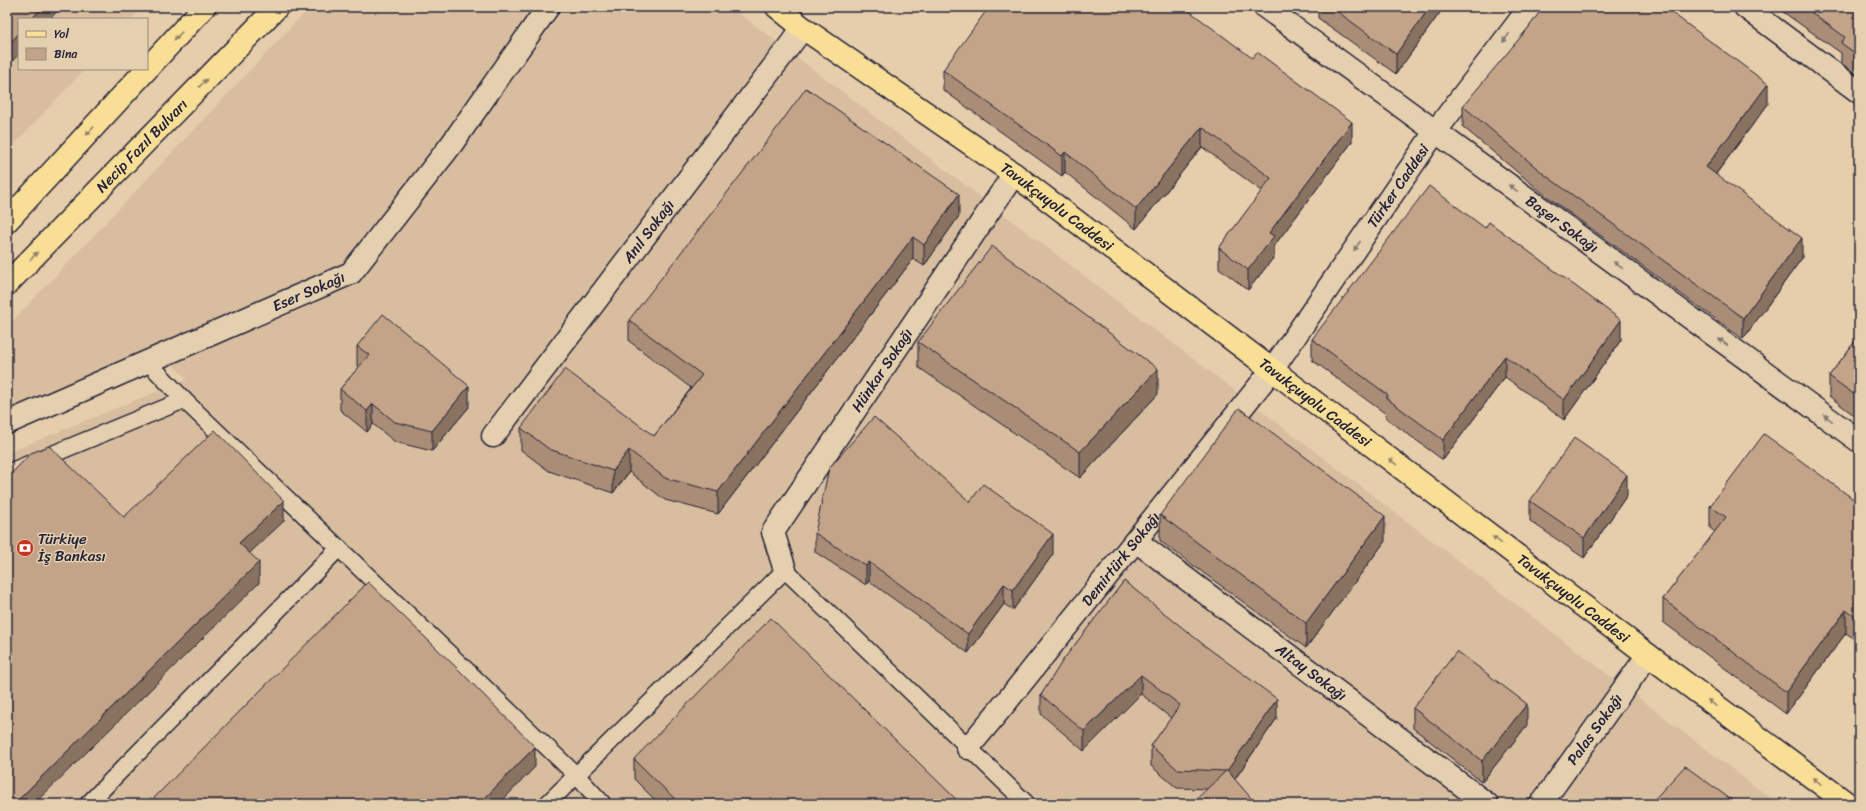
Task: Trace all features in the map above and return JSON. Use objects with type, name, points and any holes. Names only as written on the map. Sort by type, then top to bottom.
[{"type":"main road","points":[[148,68],[204,7]]},
{"type":"main road","name":"Necip Fazıl Bulvarı","points":[[7,284],[277,7]]},
{"type":"main road","name":"Tavukçuyolu Caddesi","points":[[777,7],[803,28],[1014,174],[1648,655],[1848,804]]},
{"type":"main road","points":[[7,221],[146,70]]},
{"type":"street","name":"Eser Sokağı","points":[[7,423],[351,273],[451,145],[548,7]]},
{"type":"street","name":"Başer Sokağı","points":[[1265,7],[1859,441]]},
{"type":"street","name":"Türker Caddesi","points":[[1272,370],[1435,132],[1530,7]]},
{"type":"street","points":[[1745,7],[1859,92]]},
{"type":"street","name":"Anıl Sokağı","points":[[494,436],[803,28]]},
{"type":"street","name":"Hünkar Sokağı","points":[[785,570],[773,532],[1014,174]]},
{"type":"street","name":"Demirtürk Sokağı","points":[[968,748],[1272,370]]},
{"type":"street","name":"Altay Sokağı","points":[[1136,541],[1487,804]]},
{"type":"street","name":"Palas Sokağı","points":[[1541,804],[1648,655]]},
{"type":"lane","points":[[148,362],[184,400],[576,775],[603,804]]},
{"type":"lane","points":[[7,473],[184,400]]},
{"type":"lane","points":[[88,804],[338,548]]},
{"type":"lane","points":[[547,804],[785,570],[1027,804]]},
{"type":"shaded area","points":[[7,7],[143,7],[133,18],[18,18],[18,70],[84,70],[7,152]]},
{"type":"shaded area","points":[[310,7],[731,7],[1778,804],[1500,804],[1490,797],[1487,804],[7,804],[7,453],[187,379],[170,362],[7,427],[7,327]]},
{"type":"building","points":[[7,7],[42,7],[33,18],[18,18],[18,34],[7,47]]},
{"type":"building","points":[[989,7],[1184,7],[1252,58],[1257,52],[1352,122],[1269,233],[1274,236],[1248,270],[1219,248],[1271,178],[1202,127],[1136,209],[1065,152],[1062,156],[943,70]]},
{"type":"building","points":[[1331,7],[1430,7],[1396,54]]},
{"type":"building","points":[[1543,7],[1664,7],[1768,84],[1706,167],[1802,238],[1743,318],[1545,175],[1463,106],[1529,27]]},
{"type":"building","points":[[1804,7],[1859,7],[1859,56],[1841,43],[1845,37]]},
{"type":"building","points":[[806,88],[959,194],[924,245],[913,237],[718,492],[665,478],[629,450],[613,471],[549,449],[521,428],[565,369],[654,436],[702,375],[629,320],[777,128]]},
{"type":"building","points":[[1429,186],[1485,228],[1489,222],[1621,320],[1564,400],[1505,356],[1443,440],[1386,398],[1388,395],[1312,339]]},
{"type":"building","points":[[992,246],[1158,369],[1080,452],[918,342]]},
{"type":"building","points":[[383,314],[469,386],[432,431],[395,422],[373,404],[367,411],[340,389],[369,355],[357,346]]},
{"type":"building","points":[[1859,336],[1859,398],[1829,376]]},
{"type":"building","points":[[1239,408],[1385,516],[1306,623],[1160,515]]},
{"type":"building","points":[[874,417],[970,502],[983,484],[1053,534],[1013,590],[1004,584],[968,634],[869,562],[866,566],[815,533],[829,468]]},
{"type":"building","points":[[215,430],[284,501],[239,543],[259,562],[14,804],[7,804],[7,478],[31,453],[49,446],[124,517]]},
{"type":"building","points":[[1764,434],[1859,503],[1859,620],[1846,610],[1786,692],[1663,599],[1726,517],[1710,506]]},
{"type":"building","points":[[1574,438],[1627,475],[1584,538],[1530,501]]},
{"type":"building","points":[[1124,581],[1204,645],[1277,699],[1227,771],[1177,769],[1151,746],[1180,705],[1141,675],[1084,731],[1041,695],[1063,660]]},
{"type":"building","points":[[368,582],[460,671],[535,747],[479,804],[148,804]]},
{"type":"building","points":[[771,618],[961,804],[680,804],[634,759]]},
{"type":"building","points":[[1457,651],[1527,704],[1482,761],[1413,708]]},
{"type":"building","points":[[1685,766],[1737,804],[1650,804]]},
{"type":"building","points":[[1227,770],[1256,804],[1191,804]]},
{"type":"place","name":"Türkiye İş Bankası","points":[[25,548]]}]
